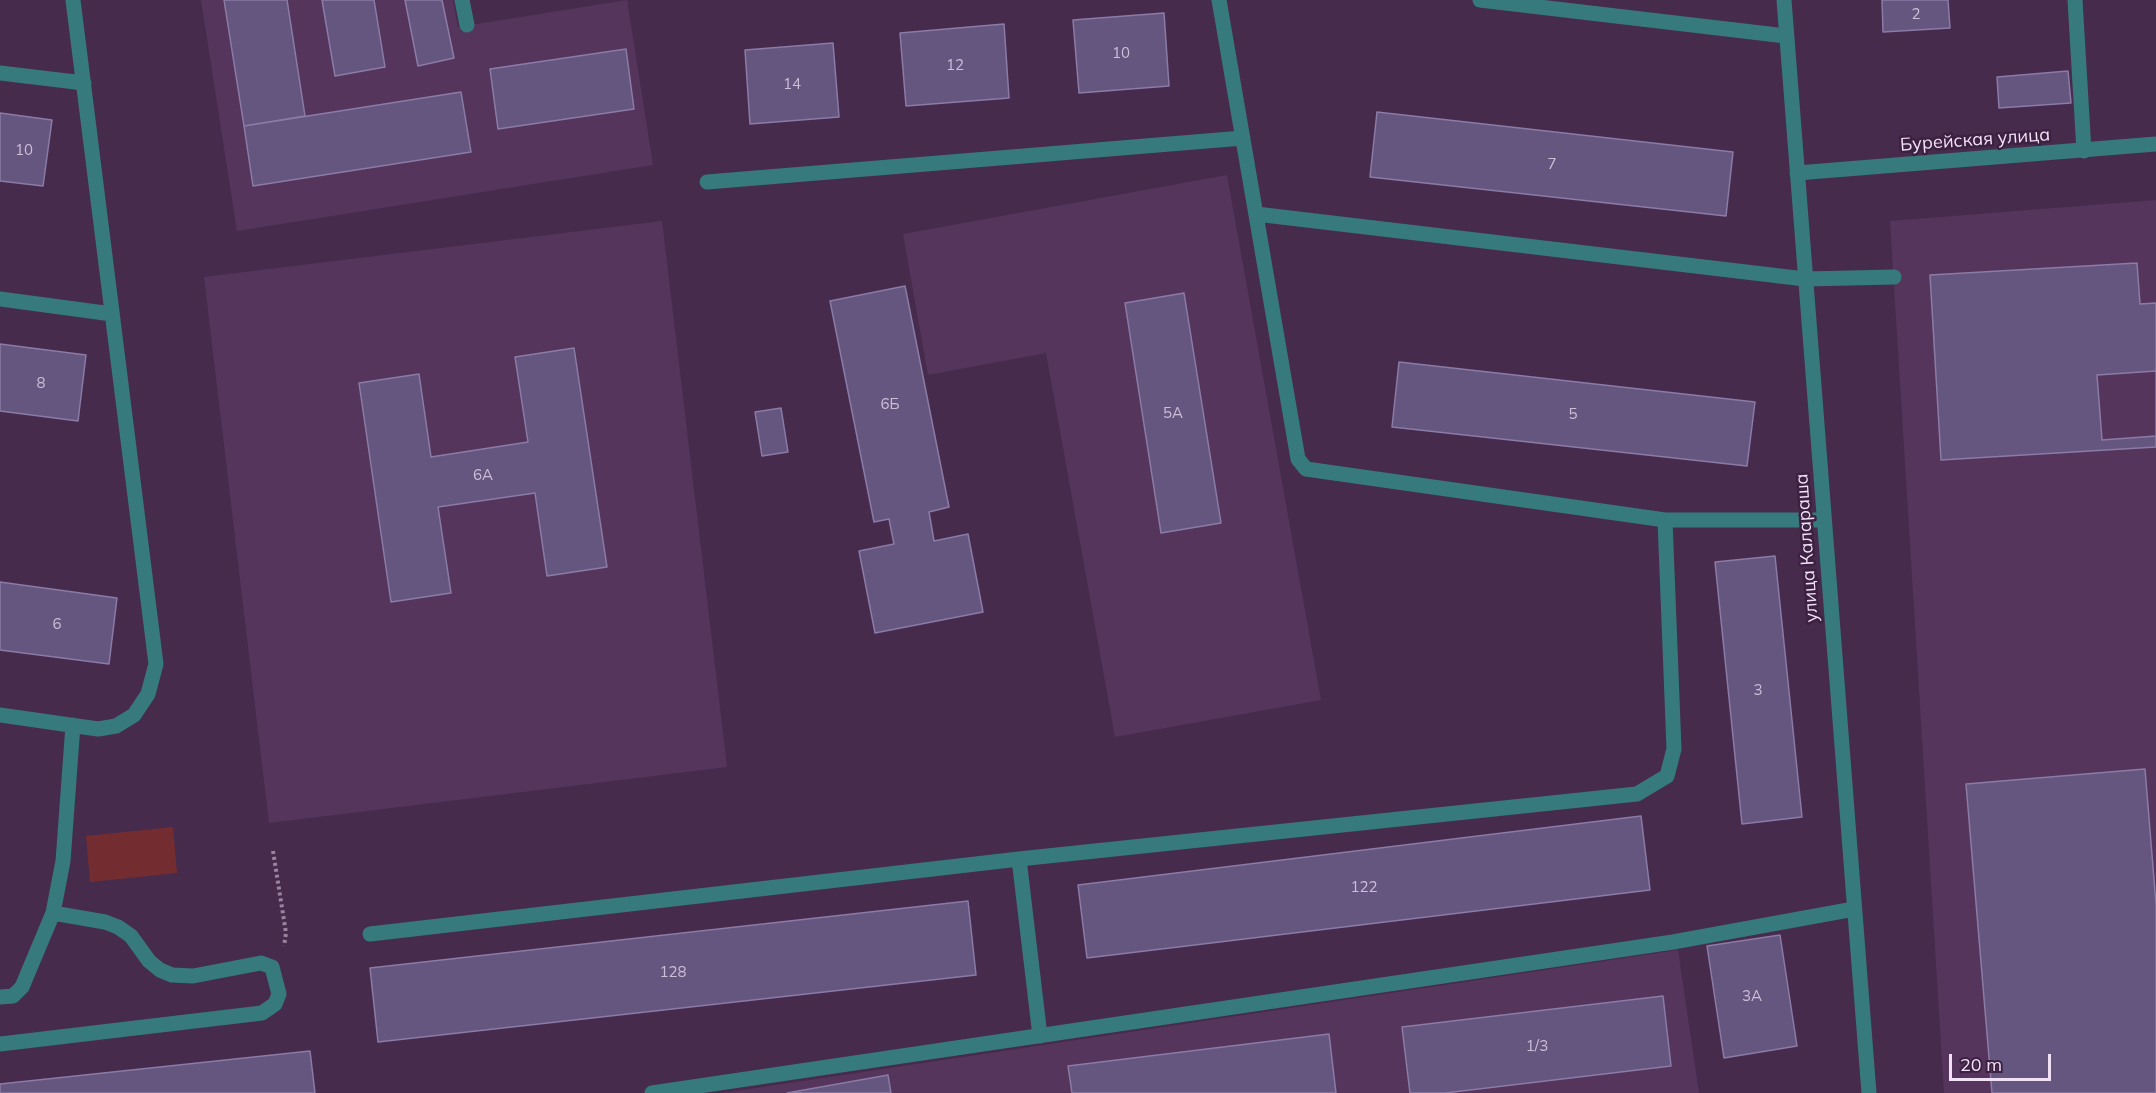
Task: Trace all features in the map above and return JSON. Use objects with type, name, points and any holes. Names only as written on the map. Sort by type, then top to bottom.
[{"type":"street","points":[[0,715],[98,729],[116,726],[134,715],[148,694],[156,664],[73,0]]},
{"type":"street","points":[[462,0],[467,25]]},
{"type":"street","points":[[1219,0],[1298,459],[1306,469],[1665,520],[1824,520]]},
{"type":"street","points":[[1480,0],[1786,36]]},
{"type":"street","name":"улица Калараша","points":[[1784,0],[1869,1093]]},
{"type":"street","points":[[2075,0],[2084,151]]},
{"type":"street","points":[[0,73],[84,83]]},
{"type":"street","points":[[707,182],[1243,138]]},
{"type":"street","name":"Бурейская улица","points":[[1797,173],[2156,144]]},
{"type":"street","points":[[1256,214],[1805,279],[1894,277]]},
{"type":"street","points":[[0,299],[112,314]]},
{"type":"street","points":[[370,934],[1019,859],[1637,794],[1667,776],[1674,749],[1665,520]]},
{"type":"street","points":[[0,997],[13,996],[22,987],[53,914],[63,861],[73,725]]},
{"type":"street","points":[[1019,859],[1040,1036]]},
{"type":"street","points":[[652,1093],[1673,942],[1854,909]]},
{"type":"street","points":[[0,1044],[262,1013],[275,1004],[279,994],[272,967],[261,963],[193,976],[172,975],[148,961],[131,936],[118,927],[105,922],[53,914]]},
{"type":"path","points":[[272,967],[280,954],[286,933],[273,851]]},
{"type":"shaded area","points":[[201,0],[453,0],[458,27],[627,0],[653,165],[237,231]]},
{"type":"shaded area","points":[[1227,175],[1321,700],[1115,737],[1046,353],[928,375],[903,234]]},
{"type":"shaded area","points":[[2156,200],[2156,1093],[1944,1093],[1890,221]]},
{"type":"shaded area","points":[[662,221],[727,767],[269,823],[204,277]]},
{"type":"shaded area","points":[[173,827],[177,873],[90,882],[86,836]]},
{"type":"shaded area","points":[[1678,950],[1699,1093],[723,1093]]},
{"type":"building","points":[[224,0],[287,0],[305,116],[244,126]]},
{"type":"building","points":[[322,0],[374,0],[385,67],[335,76]]},
{"type":"building","points":[[405,0],[442,0],[454,58],[418,66]]},
{"type":"building","points":[[1882,0],[1948,0],[1950,28],[1883,32]]},
{"type":"building","points":[[1164,13],[1169,86],[1079,93],[1073,20]]},
{"type":"building","points":[[1004,24],[1009,98],[906,106],[900,33]]},
{"type":"building","points":[[833,43],[839,117],[750,124],[745,50]]},
{"type":"building","points":[[626,49],[634,109],[498,129],[490,69]]},
{"type":"building","points":[[2068,71],[2071,103],[1999,108],[1997,77]]},
{"type":"building","points":[[461,92],[471,152],[253,186],[244,126]]},
{"type":"building","points":[[1377,112],[1733,152],[1726,216],[1370,177]]},
{"type":"building","points":[[0,113],[52,120],[43,186],[0,181]]},
{"type":"building","points":[[2137,263],[2140,304],[2156,303],[2156,447],[1941,460],[1930,275]]},
{"type":"building","points":[[905,286],[949,507],[929,512],[934,541],[968,534],[983,612],[875,633],[859,551],[894,544],[889,519],[874,522],[830,301]]},
{"type":"building","points":[[1184,293],[1221,523],[1161,533],[1125,303]]},
{"type":"building","points":[[0,344],[86,355],[78,421],[0,411]]},
{"type":"building","points":[[574,348],[607,567],[547,576],[535,493],[438,507],[451,593],[391,602],[359,383],[419,374],[431,457],[528,442],[515,357]]},
{"type":"building","points":[[1399,362],[1755,402],[1747,466],[1392,427]]},
{"type":"building","points":[[2156,371],[2156,436],[2102,440],[2097,375]]},
{"type":"building","points":[[781,408],[788,452],[762,456],[755,412]]},
{"type":"building","points":[[1775,556],[1802,817],[1742,824],[1715,562]]},
{"type":"building","points":[[0,582],[117,598],[109,664],[0,650]]},
{"type":"building","points":[[2145,769],[2156,904],[2156,1093],[1992,1093],[1966,784]]},
{"type":"building","points":[[1641,816],[1650,890],[1087,958],[1078,885]]},
{"type":"building","points":[[968,901],[976,975],[378,1042],[370,968]]},
{"type":"building","points":[[1780,935],[1797,1046],[1724,1058],[1707,946]]},
{"type":"building","points":[[1663,996],[1671,1066],[1445,1093],[1410,1093],[1402,1027]]},
{"type":"building","points":[[1329,1034],[1336,1093],[1072,1093],[1068,1066]]},
{"type":"building","points":[[310,1051],[315,1093],[0,1093],[0,1084]]},
{"type":"building","points":[[888,1075],[891,1093],[787,1093]]}]
